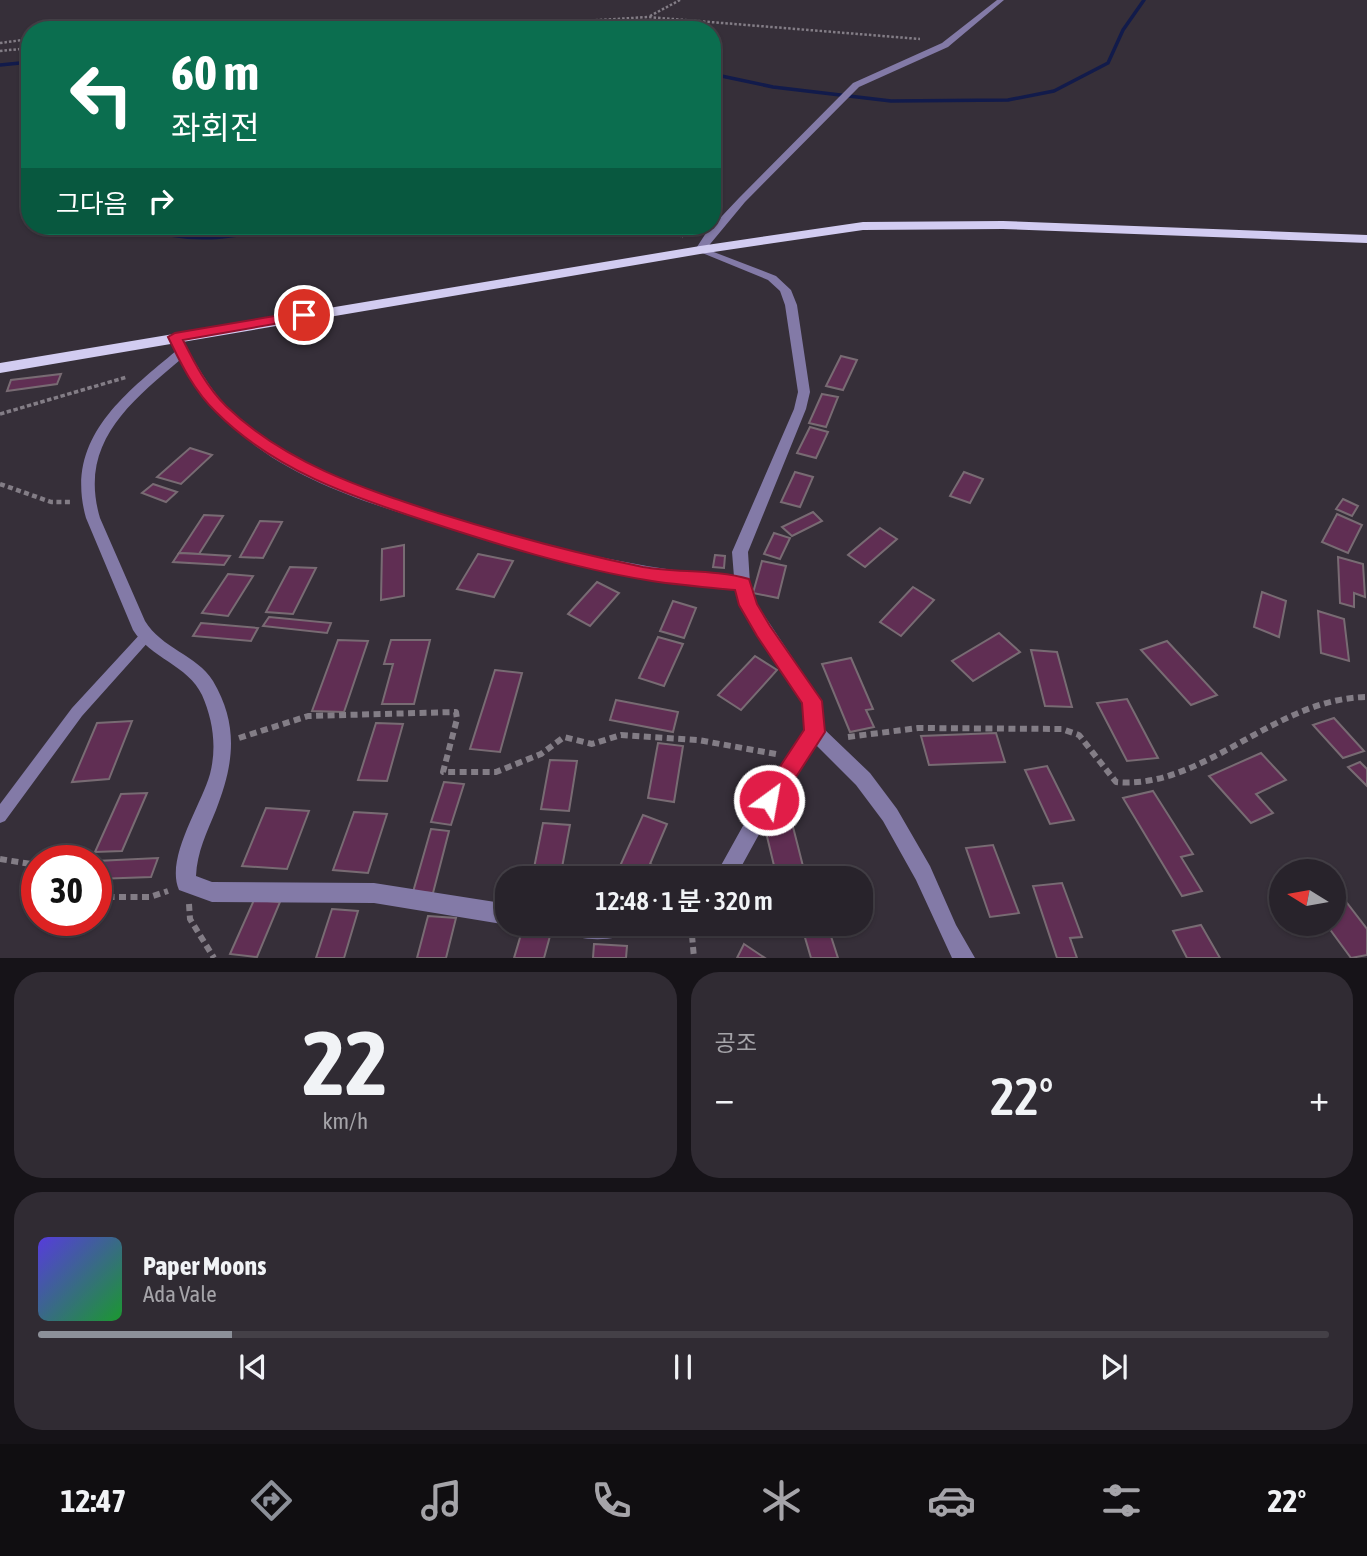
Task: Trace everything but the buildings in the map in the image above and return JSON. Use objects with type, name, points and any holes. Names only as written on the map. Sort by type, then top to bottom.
[{"type":"main road","points":[[0,368],[178,345],[700,250],[863,226],[1003,225],[1367,239]]},
{"type":"street","points":[[721,223],[846,95],[866,78],[945,45],[1001,0]]},
{"type":"street","points":[[710,235],[700,250],[772,278],[785,290],[793,317],[804,392],[800,409],[740,552],[742,584],[748,605],[812,701],[819,736],[863,779],[890,815],[923,873],[949,932],[964,957]]},
{"type":"street","points":[[178,345],[196,379],[221,409],[258,440],[300,468],[353,490],[511,541],[645,574],[742,584]]},
{"type":"street","points":[[178,345],[166,366],[120,408],[101,430],[86,475],[88,499],[98,530],[146,636],[203,681],[222,731],[222,760],[213,798],[185,864],[186,884],[212,892],[374,893],[495,913]]},
{"type":"street","points":[[730,866],[795,758],[819,736]]},
{"type":"lane","points":[[0,816],[77,712],[146,636]]},
{"type":"path","points":[[648,17],[680,0]]},
{"type":"path","points":[[583,21],[648,17],[699,21]]},
{"type":"path","points":[[721,23],[927,39],[945,45]]},
{"type":"path","points":[[0,43],[21,40]]},
{"type":"path","points":[[0,51],[21,49]]},
{"type":"path","points":[[0,414],[166,366]]},
{"type":"path","points":[[0,484],[51,502],[88,499]]},
{"type":"path","points":[[819,736],[918,728],[1062,729],[1079,735],[1116,782],[1125,785],[1159,778],[1207,758],[1319,703],[1367,697]]},
{"type":"path","points":[[222,744],[308,716],[457,712],[443,772],[496,772],[541,754],[564,737],[593,744],[621,735],[698,740],[795,758]]},
{"type":"path","points":[[0,859],[21,862]]},
{"type":"path","points":[[112,897],[150,897],[186,884],[190,919],[214,957]]},
{"type":"path","points":[[692,936],[694,957]]},
{"type":"waterway","points":[[721,76],[773,87],[891,101],[1008,100],[1054,91],[1108,63],[1123,30],[1144,0]]},
{"type":"waterway","points":[[0,65],[21,63]]},
{"type":"waterway","points":[[175,235],[235,235]]},
{"type":"route","points":[[304,315],[175,337],[196,379],[221,409],[258,440],[300,468],[419,514],[498,538],[645,574],[700,582],[742,584],[748,605],[763,631],[812,701],[815,732],[769,800]]}]
